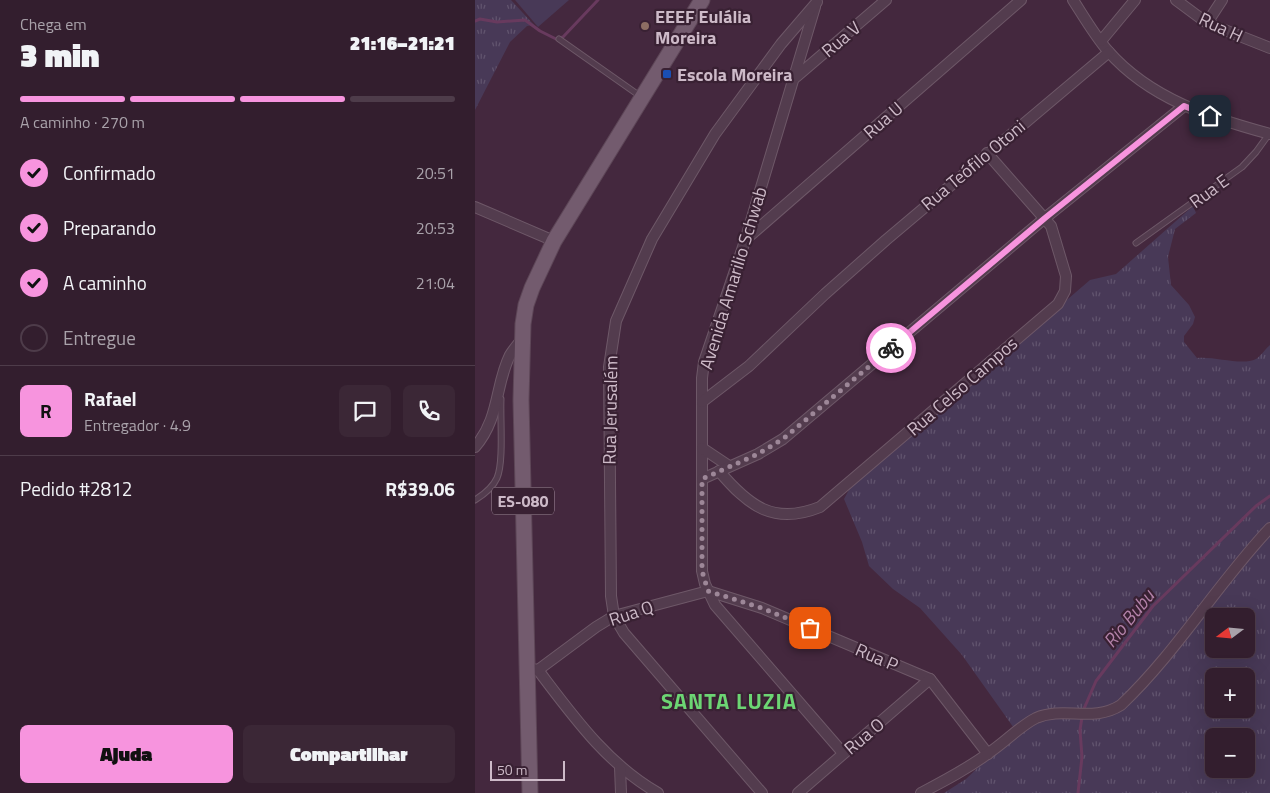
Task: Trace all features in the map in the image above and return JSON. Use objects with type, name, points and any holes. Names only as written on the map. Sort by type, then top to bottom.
[{"type":"main road","name":"ES-080","points":[[530,793],[532,668],[522,339],[524,314],[532,288],[554,241],[702,0]]},
{"type":"street","name":"Rua V","points":[[796,77],[886,0]]},
{"type":"street","name":"Rua U","points":[[745,241],[1021,0]]},
{"type":"street","points":[[1073,0],[1109,52],[1130,72],[1184,106],[1227,122],[1270,132]]},
{"type":"street","points":[[1101,41],[1135,0]]},
{"type":"street","name":"Rua H","points":[[1175,0],[1207,23],[1270,48]]},
{"type":"street","points":[[1207,23],[1222,0]]},
{"type":"street","name":"Avenida Amarilio Schwab","points":[[817,1],[796,77],[745,241],[704,362],[702,402],[702,571],[708,591],[720,611],[843,754]]},
{"type":"street","name":"Rua Jerusalém","points":[[762,793],[624,633],[614,616],[611,596],[609,366],[617,321],[652,240],[715,134],[781,44],[817,1]]},
{"type":"street","name":"Rua Teófilo Otoni","points":[[702,402],[749,366],[825,294],[987,153],[1109,52]]},
{"type":"street","points":[[702,479],[758,454],[783,439],[1045,218],[1184,106]]},
{"type":"street","name":"Rua Celso Campos","points":[[702,448],[724,468],[746,500],[765,511],[776,514],[798,514],[815,510],[829,501],[1057,304],[1065,291],[1066,276],[1053,232],[1045,218],[987,153]]},
{"type":"street","points":[[475,207],[554,241]]},
{"type":"street","points":[[475,447],[487,430],[510,356],[522,339]]},
{"type":"street","points":[[921,793],[988,754],[1035,719],[1051,715],[1097,715],[1111,712],[1121,705],[1173,646],[1222,582],[1270,528]]},
{"type":"street","name":"Rua Q","points":[[532,668],[614,616],[708,591]]},
{"type":"street","name":"Rua P","points":[[708,591],[762,608],[931,679],[988,754]]},
{"type":"street","points":[[532,668],[579,724],[621,767],[658,793]]},
{"type":"street","name":"Rua O","points":[[798,793],[931,679]]},
{"type":"street","points":[[621,767],[621,793]]},
{"type":"lane","points":[[559,39],[643,98]]},
{"type":"lane","name":"Rua E","points":[[1137,243],[1242,167],[1256,152],[1270,132]]},
{"type":"lane","points":[[475,500],[489,489],[497,477],[501,388]]},
{"type":"green space","points":[[475,0],[511,0],[534,25],[527,26],[510,42],[475,110]]},
{"type":"green space","points":[[515,0],[569,0],[538,27]]},
{"type":"green space","points":[[1193,206],[1196,213],[1175,229],[1168,257],[1171,285],[1189,305],[1195,317],[1193,324],[1184,336],[1184,342],[1197,358],[1243,362],[1256,359],[1270,345],[1270,793],[944,793],[966,779],[1016,731],[962,655],[920,608],[893,589],[869,566],[862,542],[844,499],[851,486],[1090,280],[1116,274]]},
{"type":"waterway","points":[[475,21],[480,19],[497,22],[525,20],[540,31],[556,39],[563,37],[598,0]]},
{"type":"waterway","name":"Rio Bubu","points":[[1083,711],[1096,681],[1153,606],[1256,506],[1270,496]]},
{"type":"waterway","name":"Rio Bubu","points":[[1078,793],[1082,757],[1080,730],[1082,717]]},
{"type":"way so far","points":[[810,628],[762,608],[708,591],[702,571],[702,479],[758,454],[783,439],[891,348]]},
{"type":"place","name":"EEEF Eulália Moreira","points":[[645,26]]},
{"type":"place","name":"Escola Moreira","points":[[667,74]]},
{"type":"district","name":"SANTA LUZIA","points":[[729,701]]},
{"type":"route","points":[[891,348],[1045,218],[1184,106],[1210,116]]}]
